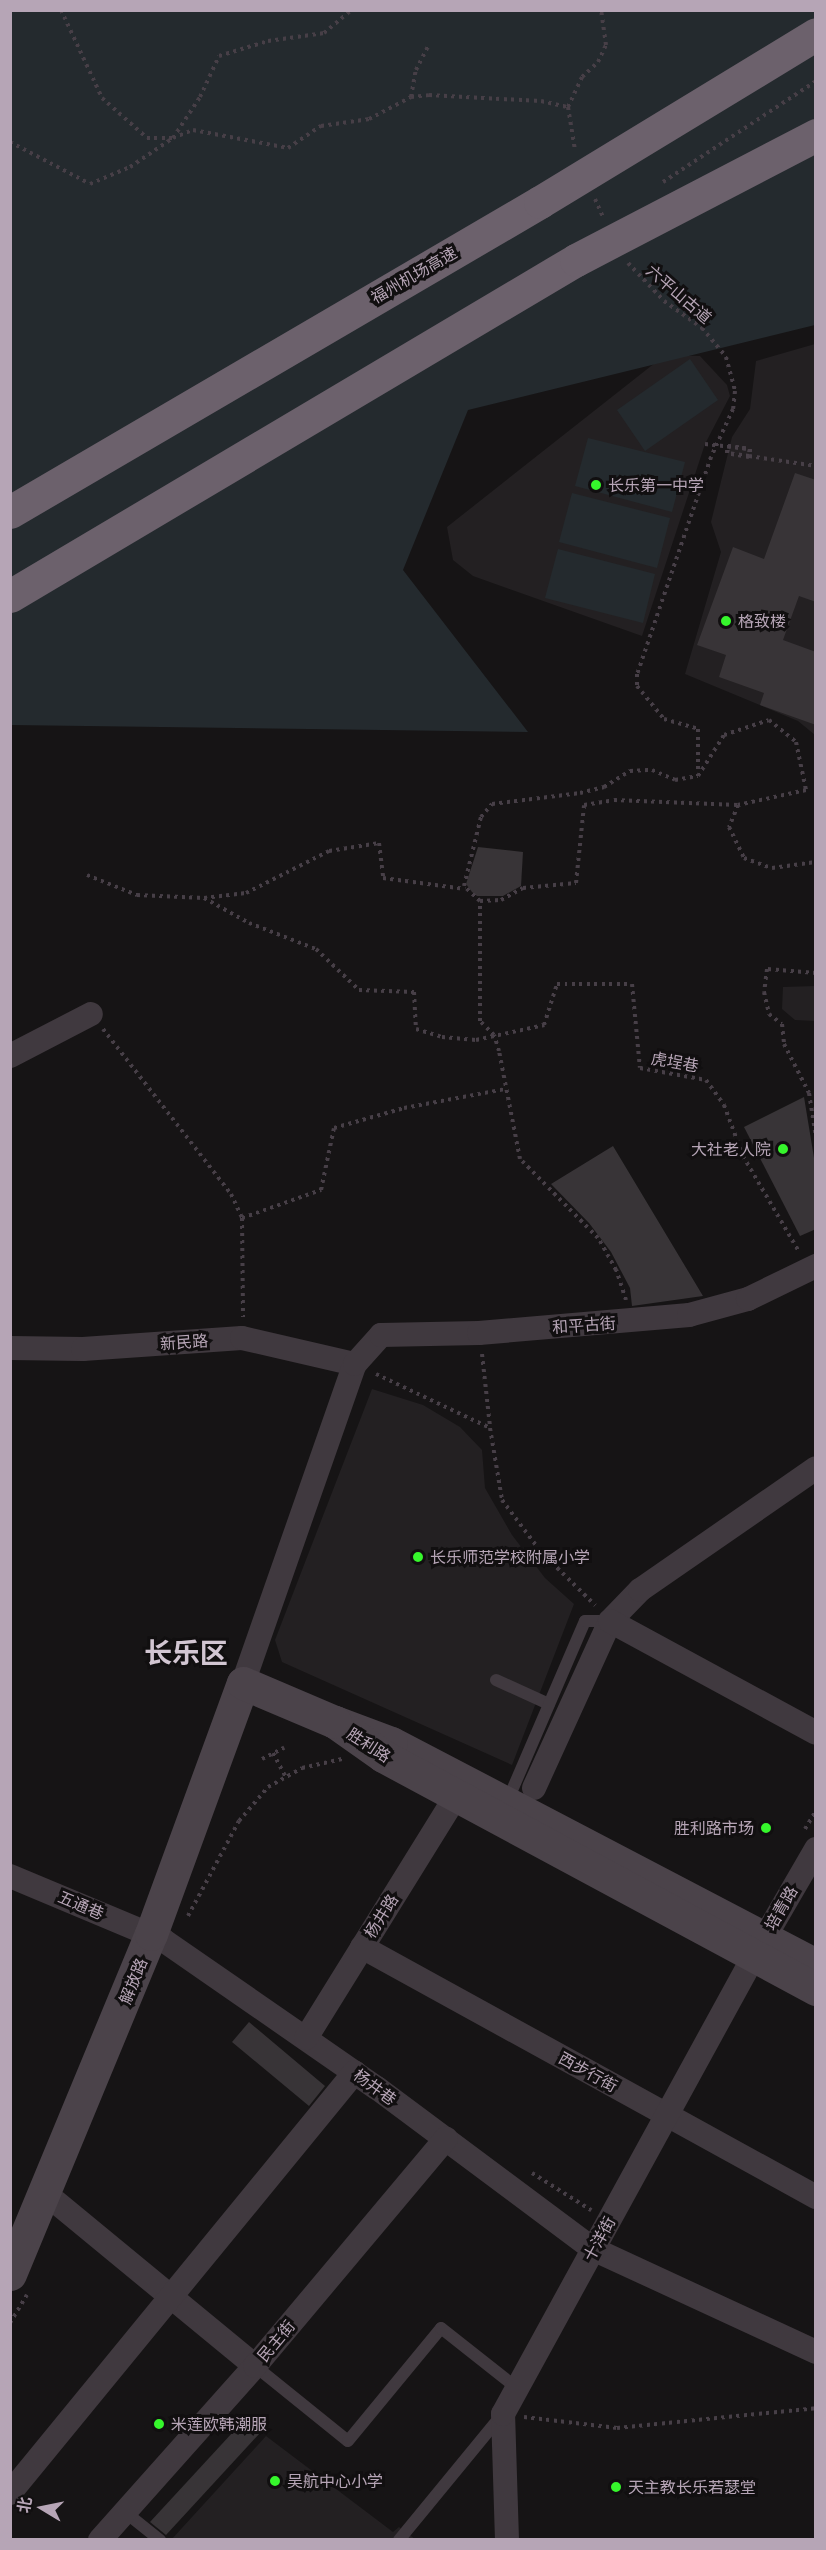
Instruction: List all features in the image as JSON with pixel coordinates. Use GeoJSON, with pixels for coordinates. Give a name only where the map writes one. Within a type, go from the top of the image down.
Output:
{"type":"FeatureCollection","features":[{"type":"Feature","properties":{"kind":"highway","name":"福州机场高速"},"geometry":{"type":"LineString","coordinates":[[10,512],[540,202],[816,34]]}},
{"type":"Feature","properties":{"kind":"highway"},"geometry":{"type":"LineString","coordinates":[[10,596],[576,260],[816,135]]}},
{"type":"Feature","properties":{"kind":"main road"},"geometry":{"type":"LineString","coordinates":[[243,1683],[335,1722]]}},
{"type":"Feature","properties":{"kind":"main road","name":"解放路"},"geometry":{"type":"LineString","coordinates":[[10,2274],[163,1941],[243,1683]]}},
{"type":"Feature","properties":{"kind":"main road","name":"胜利路"},"geometry":{"type":"LineString","coordinates":[[335,1722],[521,1795],[760,1946],[816,1989]]}},
{"type":"Feature","properties":{"kind":"main road","name":"胜利路"},"geometry":{"type":"LineString","coordinates":[[335,1722],[383,1756],[457,1794],[760,1946],[816,1965]]}},
{"type":"Feature","properties":{"kind":"street"},"geometry":{"type":"LineString","coordinates":[[10,1056],[91,1014]]}},
{"type":"Feature","properties":{"kind":"street","name":"和平古街"},"geometry":{"type":"LineString","coordinates":[[355,1364],[381,1335],[479,1333],[632,1321],[718,1309],[748,1299],[812,1267]]}},
{"type":"Feature","properties":{"kind":"street","name":"新民路"},"geometry":{"type":"LineString","coordinates":[[10,1348],[83,1349],[242,1338],[355,1364]]}},
{"type":"Feature","properties":{"kind":"street"},"geometry":{"type":"LineString","coordinates":[[243,1683],[355,1364]]}},
{"type":"Feature","properties":{"kind":"street"},"geometry":{"type":"LineString","coordinates":[[521,1795],[610,1621],[640,1590],[816,1468]]}},
{"type":"Feature","properties":{"kind":"street"},"geometry":{"type":"LineString","coordinates":[[610,1621],[816,1733]]}},
{"type":"Feature","properties":{"kind":"street","name":"杨井路"},"geometry":{"type":"LineString","coordinates":[[306,2038],[457,1794]]}},
{"type":"Feature","properties":{"kind":"street","name":"培青路"},"geometry":{"type":"LineString","coordinates":[[760,1946],[816,1849]]}},
{"type":"Feature","properties":{"kind":"street","name":"五通巷"},"geometry":{"type":"LineString","coordinates":[[10,1875],[163,1941]]}},
{"type":"Feature","properties":{"kind":"street","name":"杨井巷"},"geometry":{"type":"LineString","coordinates":[[163,1941],[355,2072],[593,2249],[816,2352]]}},
{"type":"Feature","properties":{"kind":"street","name":"十洋街"},"geometry":{"type":"LineString","coordinates":[[503,2414],[760,1946]]}},
{"type":"Feature","properties":{"kind":"street","name":"西步行街"},"geometry":{"type":"LineString","coordinates":[[362,1947],[816,2197]]}},
{"type":"Feature","properties":{"kind":"street"},"geometry":{"type":"LineString","coordinates":[[10,2493],[355,2072]]}},
{"type":"Feature","properties":{"kind":"street","name":"民主街"},"geometry":{"type":"LineString","coordinates":[[99,2540],[255,2366],[446,2138]]}},
{"type":"Feature","properties":{"kind":"street"},"geometry":{"type":"LineString","coordinates":[[56,2202],[255,2366]]}},
{"type":"Feature","properties":{"kind":"street"},"geometry":{"type":"LineString","coordinates":[[503,2414],[507,2540]]}},
{"type":"Feature","properties":{"kind":"lane"},"geometry":{"type":"LineString","coordinates":[[521,1795],[549,1704],[585,1621],[610,1621]]}},
{"type":"Feature","properties":{"kind":"lane"},"geometry":{"type":"LineString","coordinates":[[496,1680],[549,1704]]}},
{"type":"Feature","properties":{"kind":"lane"},"geometry":{"type":"LineString","coordinates":[[255,2366],[348,2441],[441,2328],[517,2388]]}},
{"type":"Feature","properties":{"kind":"lane"},"geometry":{"type":"LineString","coordinates":[[399,2540],[503,2414]]}},
{"type":"Feature","properties":{"kind":"lane"},"geometry":{"type":"LineString","coordinates":[[125,2512],[160,2540]]}},
{"type":"Feature","properties":{"kind":"path"},"geometry":{"type":"LineString","coordinates":[[61,10],[102,98],[147,138],[173,138]]}},
{"type":"Feature","properties":{"kind":"path"},"geometry":{"type":"LineString","coordinates":[[173,138],[200,98],[219,56],[268,41],[324,33],[351,10]]}},
{"type":"Feature","properties":{"kind":"path"},"geometry":{"type":"LineString","coordinates":[[576,153],[568,107],[582,77],[598,62],[606,45],[601,10]]}},
{"type":"Feature","properties":{"kind":"path"},"geometry":{"type":"LineString","coordinates":[[411,97],[416,70],[429,44]]}},
{"type":"Feature","properties":{"kind":"path"},"geometry":{"type":"LineString","coordinates":[[652,189],[816,81]]}},
{"type":"Feature","properties":{"kind":"path"},"geometry":{"type":"LineString","coordinates":[[10,142],[90,184],[130,167],[173,138],[193,130],[288,148],[321,126],[369,119],[411,97],[476,96],[568,107]]}},
{"type":"Feature","properties":{"kind":"path"},"geometry":{"type":"LineString","coordinates":[[592,192],[605,221],[614,214]]}},
{"type":"Feature","properties":{"kind":"path","name":"六平山古道"},"geometry":{"type":"LineString","coordinates":[[624,256],[644,283],[702,328],[726,357],[735,391],[733,409],[711,457],[637,674],[637,686],[652,708],[664,719],[698,729],[701,744],[698,776]]}},
{"type":"Feature","properties":{"kind":"path"},"geometry":{"type":"LineString","coordinates":[[705,444],[750,449],[749,457],[727,453]]}},
{"type":"Feature","properties":{"kind":"path"},"geometry":{"type":"LineString","coordinates":[[727,453],[728,446]]}},
{"type":"Feature","properties":{"kind":"path"},"geometry":{"type":"LineString","coordinates":[[728,446],[750,449],[749,456]]}},
{"type":"Feature","properties":{"kind":"path"},"geometry":{"type":"LineString","coordinates":[[728,446],[750,449],[749,456]]}},
{"type":"Feature","properties":{"kind":"path"},"geometry":{"type":"LineString","coordinates":[[727,453],[816,466]]}},
{"type":"Feature","properties":{"kind":"path"},"geometry":{"type":"LineString","coordinates":[[87,874],[137,895],[204,898],[246,893],[329,851],[379,843],[383,878],[465,889],[480,901],[501,900],[523,888],[576,883],[584,805],[614,800],[738,805],[806,790],[796,742],[769,720],[724,735],[698,776],[675,780],[652,770],[630,771],[604,787],[580,793],[492,804],[479,824],[465,889]]}},
{"type":"Feature","properties":{"kind":"path"},"geometry":{"type":"LineString","coordinates":[[738,805],[729,827],[744,858],[772,868],[816,862]]}},
{"type":"Feature","properties":{"kind":"path"},"geometry":{"type":"LineString","coordinates":[[204,898],[249,923],[316,949],[359,990],[414,992],[416,1029],[453,1038],[476,1040],[494,1035]]}},
{"type":"Feature","properties":{"kind":"path"},"geometry":{"type":"LineString","coordinates":[[480,901],[480,1022],[494,1035],[520,1159],[598,1238],[616,1270],[632,1321]]}},
{"type":"Feature","properties":{"kind":"path"},"geometry":{"type":"LineString","coordinates":[[816,973],[767,969],[764,992],[769,1014],[782,1024],[784,1044],[809,1093],[816,1137]]}},
{"type":"Feature","properties":{"kind":"path","name":"虎埕巷"},"geometry":{"type":"LineString","coordinates":[[494,1035],[544,1025],[557,984],[632,984],[640,1068],[706,1080],[724,1105],[743,1156],[812,1267]]}},
{"type":"Feature","properties":{"kind":"path"},"geometry":{"type":"LineString","coordinates":[[91,1014],[225,1186],[242,1218],[242,1338]]}},
{"type":"Feature","properties":{"kind":"path"},"geometry":{"type":"LineString","coordinates":[[242,1218],[321,1190],[334,1128],[404,1108],[506,1089]]}},
{"type":"Feature","properties":{"kind":"path"},"geometry":{"type":"LineString","coordinates":[[479,1333],[490,1428],[502,1500],[541,1552],[610,1621]]}},
{"type":"Feature","properties":{"kind":"path"},"geometry":{"type":"LineString","coordinates":[[355,1364],[490,1428]]}},
{"type":"Feature","properties":{"kind":"path"},"geometry":{"type":"LineString","coordinates":[[262,1759],[284,1748]]}},
{"type":"Feature","properties":{"kind":"path"},"geometry":{"type":"LineString","coordinates":[[273,1753],[286,1777]]}},
{"type":"Feature","properties":{"kind":"path"},"geometry":{"type":"LineString","coordinates":[[163,1941],[239,1821],[268,1787],[327,1760],[353,1759]]}},
{"type":"Feature","properties":{"kind":"path"},"geometry":{"type":"LineString","coordinates":[[521,2166],[599,2215]]}},
{"type":"Feature","properties":{"kind":"path"},"geometry":{"type":"LineString","coordinates":[[503,2414],[617,2428],[816,2408]]}},
{"type":"Feature","properties":{"kind":"shaded area"},"geometry":{"type":"Polygon","coordinates":[[[11,11],[815,11],[815,325],[468,410],[403,570],[528,732],[11,725],[11,11]]]}},
{"type":"Feature","properties":{"kind":"shaded area","name":"长乐第一中学"},"geometry":{"type":"Polygon","coordinates":[[[815,344],[815,735],[798,721],[685,674],[721,552],[711,522],[732,437],[750,409],[756,361],[815,344]]]}},
{"type":"Feature","properties":{"kind":"shaded area","name":"长乐第一中学"},"geometry":{"type":"Polygon","coordinates":[[[665,355],[700,356],[727,385],[730,396],[705,444],[642,636],[473,576],[453,560],[447,527],[665,355]]]}},
{"type":"Feature","properties":{"kind":"shaded area"},"geometry":{"type":"Polygon","coordinates":[[[690,359],[718,400],[645,451],[617,410],[690,359]]]}},
{"type":"Feature","properties":{"kind":"shaded area"},"geometry":{"type":"Polygon","coordinates":[[[588,438],[685,462],[672,512],[575,486],[588,438]]]}},
{"type":"Feature","properties":{"kind":"shaded area"},"geometry":{"type":"Polygon","coordinates":[[[572,493],[670,518],[657,568],[559,542],[572,493]]]}},
{"type":"Feature","properties":{"kind":"shaded area"},"geometry":{"type":"Polygon","coordinates":[[[558,549],[655,574],[643,623],[545,598],[558,549]]]}},
{"type":"Feature","properties":{"kind":"shaded area"},"geometry":{"type":"Polygon","coordinates":[[[815,986],[815,1021],[795,1020],[782,1009],[783,987],[815,986]]]}},
{"type":"Feature","properties":{"kind":"shaded area","name":"长乐师范学校附属小学"},"geometry":{"type":"Polygon","coordinates":[[[372,1389],[423,1405],[460,1427],[482,1450],[485,1488],[512,1535],[545,1578],[574,1604],[512,1765],[282,1662],[275,1640],[372,1389]]]}},
{"type":"Feature","properties":{"kind":"shaded area","name":"吴航中心小学"},"geometry":{"type":"Polygon","coordinates":[[[266,2436],[393,2532],[399,2527],[415,2539],[171,2540],[266,2436]]]}},
{"type":"Feature","properties":{"kind":"building","name":"格致楼"},"geometry":{"type":"Polygon","coordinates":[[[795,473],[816,480],[816,602],[799,596],[783,640],[816,652],[816,725],[760,705],[764,693],[719,677],[726,655],[697,645],[733,547],[764,559],[795,473]]]}},
{"type":"Feature","properties":{"kind":"building"},"geometry":{"type":"Polygon","coordinates":[[[478,847],[523,852],[521,886],[503,896],[477,896],[472,892],[466,884],[478,847]]]}},
{"type":"Feature","properties":{"kind":"building","name":"大社老人院"},"geometry":{"type":"Polygon","coordinates":[[[804,1097],[816,1170],[816,1229],[800,1236],[744,1127],[804,1097]]]}},
{"type":"Feature","properties":{"kind":"building"},"geometry":{"type":"Polygon","coordinates":[[[613,1146],[703,1296],[632,1306],[630,1288],[611,1252],[589,1223],[551,1184],[613,1146]]]}},
{"type":"Feature","properties":{"kind":"building"},"geometry":{"type":"Polygon","coordinates":[[[249,2022],[325,2086],[309,2106],[232,2042],[249,2022]]]}},
{"type":"Feature","properties":{"kind":"building"},"geometry":{"type":"Polygon","coordinates":[[[245,2419],[260,2433],[166,2535],[150,2522],[245,2419]]]}},
{"type":"Feature","properties":{"kind":"place","name":"长乐第一中学"},"geometry":{"type":"Point","coordinates":[596,485]}},
{"type":"Feature","properties":{"kind":"place","name":"格致楼"},"geometry":{"type":"Point","coordinates":[726,621]}},
{"type":"Feature","properties":{"kind":"place","name":"大社老人院"},"geometry":{"type":"Point","coordinates":[783,1149]}},
{"type":"Feature","properties":{"kind":"place","name":"长乐师范学校附属小学"},"geometry":{"type":"Point","coordinates":[418,1557]}},
{"type":"Feature","properties":{"kind":"place","name":"胜利路市场"},"geometry":{"type":"Point","coordinates":[766,1828]}},
{"type":"Feature","properties":{"kind":"place","name":"米莲欧韩潮服"},"geometry":{"type":"Point","coordinates":[159,2424]}},
{"type":"Feature","properties":{"kind":"place","name":"吴航中心小学"},"geometry":{"type":"Point","coordinates":[275,2481]}},
{"type":"Feature","properties":{"kind":"place","name":"天主教长乐若瑟堂"},"geometry":{"type":"Point","coordinates":[616,2487]}},
{"type":"Feature","properties":{"kind":"district","name":"长乐区"},"geometry":{"type":"Point","coordinates":[186,1653]}}]}
